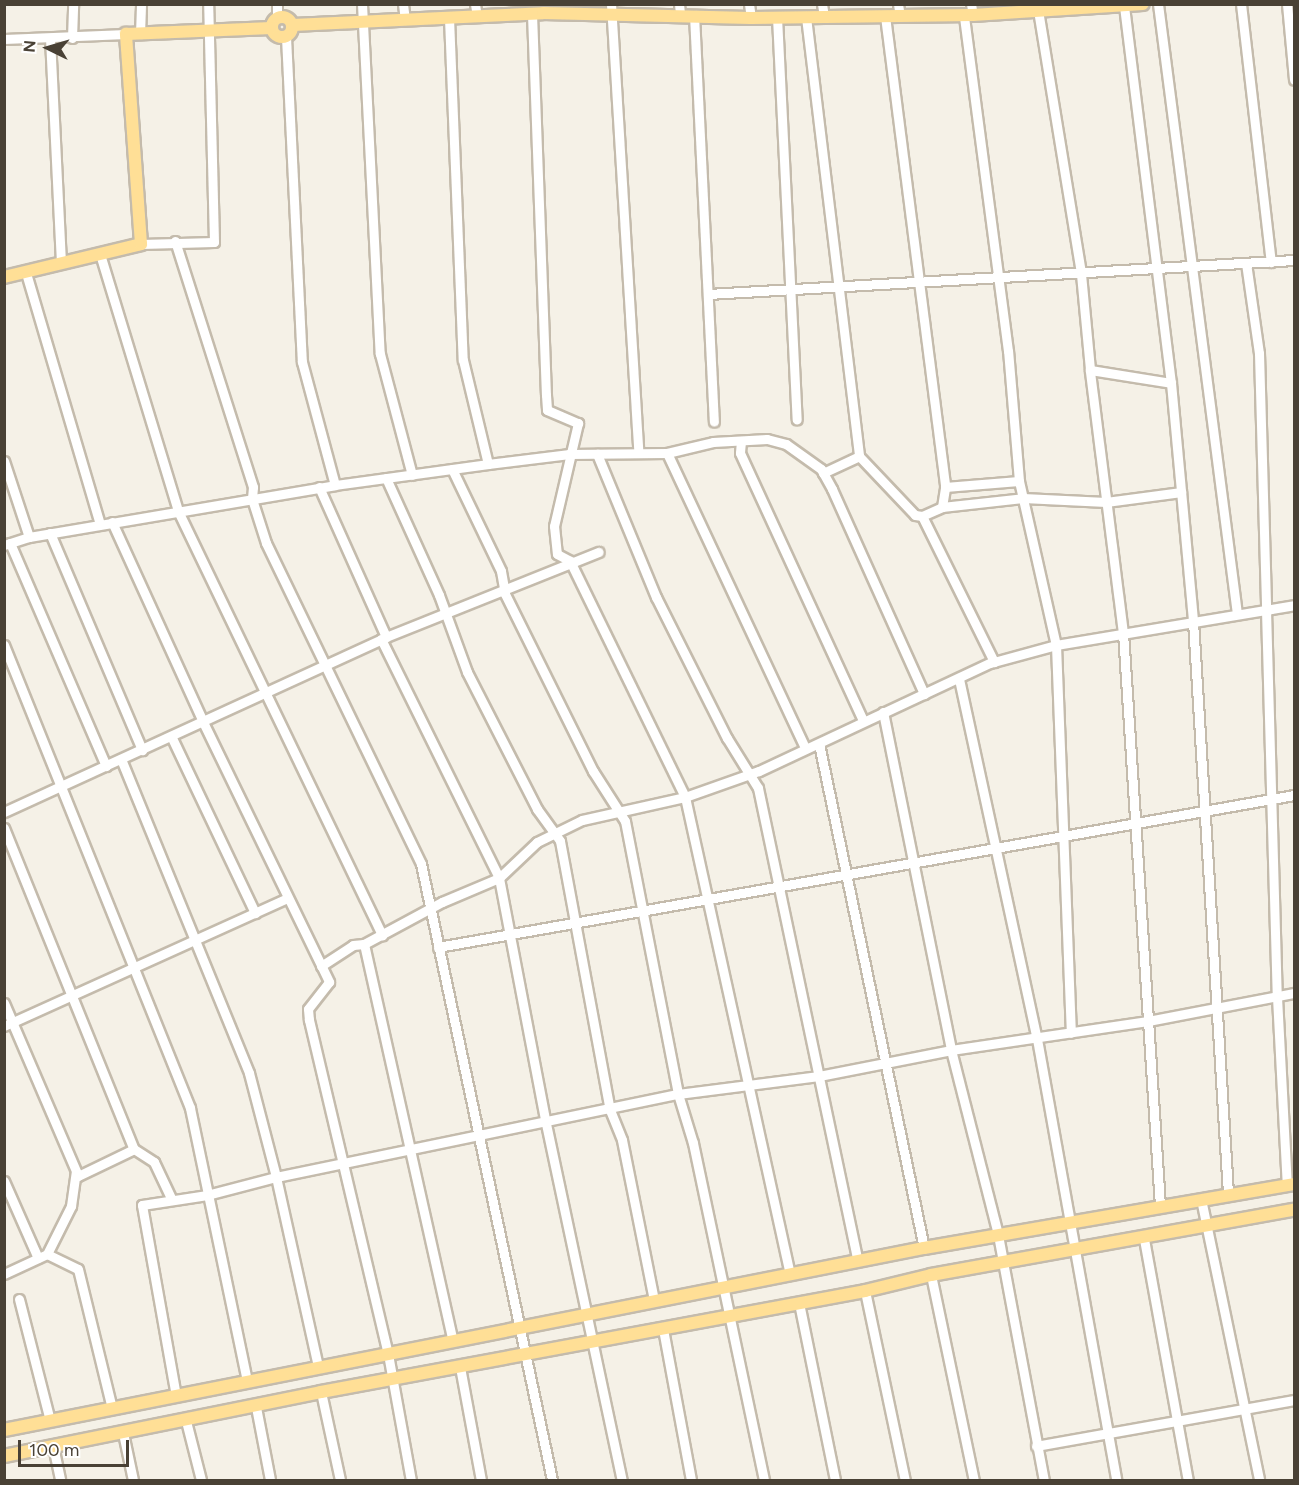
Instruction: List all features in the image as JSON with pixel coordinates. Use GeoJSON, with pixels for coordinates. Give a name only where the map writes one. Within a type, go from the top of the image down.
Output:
{"type":"FeatureCollection","features":[{"type":"Feature","properties":{"kind":"main road"},"geometry":{"type":"LineString","coordinates":[[4,276],[26,273],[61,260],[141,244],[126,34],[274,23],[285,17],[293,25],[449,18],[476,10],[680,9],[694,15],[751,18],[806,17],[823,11],[885,16],[899,10],[970,11],[1143,4]]}},
{"type":"Feature","properties":{"kind":"main road"},"geometry":{"type":"LineString","coordinates":[[274,23],[275,35],[286,37],[293,25]]}},
{"type":"Feature","properties":{"kind":"main road"},"geometry":{"type":"LineString","coordinates":[[4,1430],[924,1248],[1291,1184]]}},
{"type":"Feature","properties":{"kind":"main road"},"geometry":{"type":"LineString","coordinates":[[4,1456],[256,1407],[321,1392],[865,1291],[931,1275],[1004,1265],[1076,1248],[1144,1239],[1294,1210]]}},
{"type":"Feature","properties":{"kind":"street"},"geometry":{"type":"LineString","coordinates":[[72,38],[73,4]]}},
{"type":"Feature","properties":{"kind":"street"},"geometry":{"type":"LineString","coordinates":[[140,34],[141,4]]}},
{"type":"Feature","properties":{"kind":"street"},"geometry":{"type":"LineString","coordinates":[[141,244],[175,241],[210,244],[215,237],[208,4]]}},
{"type":"Feature","properties":{"kind":"street"},"geometry":{"type":"LineString","coordinates":[[274,23],[277,4]]}},
{"type":"Feature","properties":{"kind":"street"},"geometry":{"type":"LineString","coordinates":[[362,4],[365,21],[380,354],[412,474]]}},
{"type":"Feature","properties":{"kind":"street"},"geometry":{"type":"LineString","coordinates":[[403,4],[405,20]]}},
{"type":"Feature","properties":{"kind":"street"},"geometry":{"type":"LineString","coordinates":[[749,4],[751,18]]}},
{"type":"Feature","properties":{"kind":"street"},"geometry":{"type":"LineString","coordinates":[[1158,4],[1237,614]]}},
{"type":"Feature","properties":{"kind":"street"},"geometry":{"type":"LineString","coordinates":[[1241,4],[1270,262]]}},
{"type":"Feature","properties":{"kind":"street"},"geometry":{"type":"LineString","coordinates":[[1287,4],[1294,80]]}},
{"type":"Feature","properties":{"kind":"street"},"geometry":{"type":"LineString","coordinates":[[1124,6],[1171,383],[1193,621],[1228,1194]]}},
{"type":"Feature","properties":{"kind":"street"},"geometry":{"type":"LineString","coordinates":[[1038,8],[1081,274],[1090,370],[1123,633],[1160,1206]]}},
{"type":"Feature","properties":{"kind":"street"},"geometry":{"type":"LineString","coordinates":[[612,9],[638,451]]}},
{"type":"Feature","properties":{"kind":"street"},"geometry":{"type":"LineString","coordinates":[[539,11],[546,395],[548,410],[578,423],[569,454],[554,536],[557,554],[570,561],[684,797],[790,1274]]}},
{"type":"Feature","properties":{"kind":"street"},"geometry":{"type":"LineString","coordinates":[[970,11],[1019,481],[1056,645],[1071,1034]]}},
{"type":"Feature","properties":{"kind":"street"},"geometry":{"type":"LineString","coordinates":[[694,15],[714,422]]}},
{"type":"Feature","properties":{"kind":"street"},"geometry":{"type":"LineString","coordinates":[[885,16],[945,487],[942,507]]}},
{"type":"Feature","properties":{"kind":"street"},"geometry":{"type":"LineString","coordinates":[[777,17],[797,420]]}},
{"type":"Feature","properties":{"kind":"street"},"geometry":{"type":"LineString","coordinates":[[806,17],[859,456],[915,515],[922,516],[942,507],[1023,498],[1106,502],[1181,492]]}},
{"type":"Feature","properties":{"kind":"street"},"geometry":{"type":"LineString","coordinates":[[449,18],[464,360],[488,464]]}},
{"type":"Feature","properties":{"kind":"street"},"geometry":{"type":"LineString","coordinates":[[4,39],[126,34]]}},
{"type":"Feature","properties":{"kind":"street"},"geometry":{"type":"LineString","coordinates":[[286,37],[302,362],[335,485]]}},
{"type":"Feature","properties":{"kind":"street"},"geometry":{"type":"LineString","coordinates":[[50,38],[61,260]]}},
{"type":"Feature","properties":{"kind":"street"},"geometry":{"type":"LineString","coordinates":[[175,241],[253,487],[252,499],[266,543],[421,864],[552,1480]]}},
{"type":"Feature","properties":{"kind":"street"},"geometry":{"type":"LineString","coordinates":[[100,254],[178,511],[264,694],[382,935]]}},
{"type":"Feature","properties":{"kind":"street"},"geometry":{"type":"LineString","coordinates":[[708,294],[1294,260]]}},
{"type":"Feature","properties":{"kind":"street"},"geometry":{"type":"LineString","coordinates":[[1246,263],[1259,353],[1277,997],[1291,1184]]}},
{"type":"Feature","properties":{"kind":"street"},"geometry":{"type":"LineString","coordinates":[[26,273],[100,524]]}},
{"type":"Feature","properties":{"kind":"street"},"geometry":{"type":"LineString","coordinates":[[1090,370],[1171,383]]}},
{"type":"Feature","properties":{"kind":"street"},"geometry":{"type":"LineString","coordinates":[[106,766],[7,544],[29,537],[100,524],[335,485],[569,454],[638,451],[667,453],[713,442],[767,440],[786,444],[823,473],[924,694]]}},
{"type":"Feature","properties":{"kind":"street"},"geometry":{"type":"LineString","coordinates":[[741,441],[740,453],[863,720]]}},
{"type":"Feature","properties":{"kind":"street"},"geometry":{"type":"LineString","coordinates":[[667,453],[805,747]]}},
{"type":"Feature","properties":{"kind":"street"},"geometry":{"type":"LineString","coordinates":[[597,454],[656,597],[727,738],[750,774],[765,813],[858,1261]]}},
{"type":"Feature","properties":{"kind":"street"},"geometry":{"type":"LineString","coordinates":[[823,473],[859,456]]}},
{"type":"Feature","properties":{"kind":"street"},"geometry":{"type":"LineString","coordinates":[[4,461],[29,537]]}},
{"type":"Feature","properties":{"kind":"street"},"geometry":{"type":"LineString","coordinates":[[452,469],[501,571],[504,590],[593,771],[625,821],[678,1094],[693,1143],[721,1287],[764,1480]]}},
{"type":"Feature","properties":{"kind":"street"},"geometry":{"type":"LineString","coordinates":[[386,478],[467,672],[537,809],[560,841],[610,1110],[622,1140],[654,1300]]}},
{"type":"Feature","properties":{"kind":"street"},"geometry":{"type":"LineString","coordinates":[[945,487],[1019,481]]}},
{"type":"Feature","properties":{"kind":"street"},"geometry":{"type":"LineString","coordinates":[[319,488],[383,638],[499,878],[545,1119],[589,1313],[622,1480]]}},
{"type":"Feature","properties":{"kind":"street"},"geometry":{"type":"LineString","coordinates":[[922,516],[994,662]]}},
{"type":"Feature","properties":{"kind":"street"},"geometry":{"type":"LineString","coordinates":[[112,522],[202,722],[321,966],[328,986],[314,998],[308,1009],[309,1020],[341,1165],[388,1354],[411,1480]]}},
{"type":"Feature","properties":{"kind":"street"},"geometry":{"type":"LineString","coordinates":[[50,533],[142,750]]}},
{"type":"Feature","properties":{"kind":"street"},"geometry":{"type":"LineString","coordinates":[[4,812],[172,738],[383,638],[570,561],[599,552]]}},
{"type":"Feature","properties":{"kind":"street"},"geometry":{"type":"LineString","coordinates":[[321,966],[353,945],[364,944],[430,908],[499,878],[520,854],[582,820],[684,797],[750,774],[805,747],[819,744],[863,720],[994,662],[1056,645],[1294,605]]}},
{"type":"Feature","properties":{"kind":"street"},"geometry":{"type":"LineString","coordinates":[[4,645],[64,785],[190,1108],[247,1382]]}},
{"type":"Feature","properties":{"kind":"street"},"geometry":{"type":"LineString","coordinates":[[959,679],[1037,1039],[1116,1480]]}},
{"type":"Feature","properties":{"kind":"street"},"geometry":{"type":"LineString","coordinates":[[883,712],[951,1050],[998,1235],[1044,1480]]}},
{"type":"Feature","properties":{"kind":"street"},"geometry":{"type":"LineString","coordinates":[[172,738],[255,913]]}},
{"type":"Feature","properties":{"kind":"street"},"geometry":{"type":"LineString","coordinates":[[819,744],[924,1248]]}},
{"type":"Feature","properties":{"kind":"street"},"geometry":{"type":"LineString","coordinates":[[121,759],[249,1073],[276,1177],[318,1367]]}},
{"type":"Feature","properties":{"kind":"street"},"geometry":{"type":"LineString","coordinates":[[438,947],[1294,795]]}},
{"type":"Feature","properties":{"kind":"street"},"geometry":{"type":"LineString","coordinates":[[4,828],[134,1149],[154,1162],[172,1200]]}},
{"type":"Feature","properties":{"kind":"street"},"geometry":{"type":"LineString","coordinates":[[8,1025],[73,998],[287,898]]}},
{"type":"Feature","properties":{"kind":"street"},"geometry":{"type":"LineString","coordinates":[[364,944],[453,1341]]}},
{"type":"Feature","properties":{"kind":"street"},"geometry":{"type":"LineString","coordinates":[[176,1396],[142,1205],[207,1195],[276,1177],[411,1151],[545,1119],[610,1110],[678,1094],[819,1076],[951,1050],[1071,1034],[1217,1009],[1294,993]]}},
{"type":"Feature","properties":{"kind":"street"},"geometry":{"type":"LineString","coordinates":[[4,1003],[8,1025],[78,1176],[134,1149]]}},
{"type":"Feature","properties":{"kind":"street"},"geometry":{"type":"LineString","coordinates":[[4,1274],[43,1256],[71,1206],[76,1172]]}},
{"type":"Feature","properties":{"kind":"street"},"geometry":{"type":"LineString","coordinates":[[4,1181],[43,1256],[78,1269],[111,1409]]}},
{"type":"Feature","properties":{"kind":"street"},"geometry":{"type":"LineString","coordinates":[[1201,1199],[1259,1480]]}},
{"type":"Feature","properties":{"kind":"street"},"geometry":{"type":"LineString","coordinates":[[1144,1239],[1188,1480]]}},
{"type":"Feature","properties":{"kind":"street"},"geometry":{"type":"LineString","coordinates":[[931,1275],[974,1480]]}},
{"type":"Feature","properties":{"kind":"street"},"geometry":{"type":"LineString","coordinates":[[865,1291],[905,1480]]}},
{"type":"Feature","properties":{"kind":"street"},"geometry":{"type":"LineString","coordinates":[[19,1299],[50,1421]]}},
{"type":"Feature","properties":{"kind":"street"},"geometry":{"type":"LineString","coordinates":[[799,1303],[835,1480]]}},
{"type":"Feature","properties":{"kind":"street"},"geometry":{"type":"LineString","coordinates":[[663,1329],[691,1480]]}},
{"type":"Feature","properties":{"kind":"street"},"geometry":{"type":"LineString","coordinates":[[460,1367],[481,1480]]}},
{"type":"Feature","properties":{"kind":"street"},"geometry":{"type":"LineString","coordinates":[[321,1392],[340,1480]]}},
{"type":"Feature","properties":{"kind":"street"},"geometry":{"type":"LineString","coordinates":[[1036,1446],[1294,1400]]}},
{"type":"Feature","properties":{"kind":"street"},"geometry":{"type":"LineString","coordinates":[[256,1407],[270,1480]]}},
{"type":"Feature","properties":{"kind":"street"},"geometry":{"type":"LineString","coordinates":[[186,1420],[201,1480]]}},
{"type":"Feature","properties":{"kind":"street"},"geometry":{"type":"LineString","coordinates":[[123,1433],[133,1480]]}},
{"type":"Feature","properties":{"kind":"street"},"geometry":{"type":"LineString","coordinates":[[53,1446],[60,1480]]}}]}
